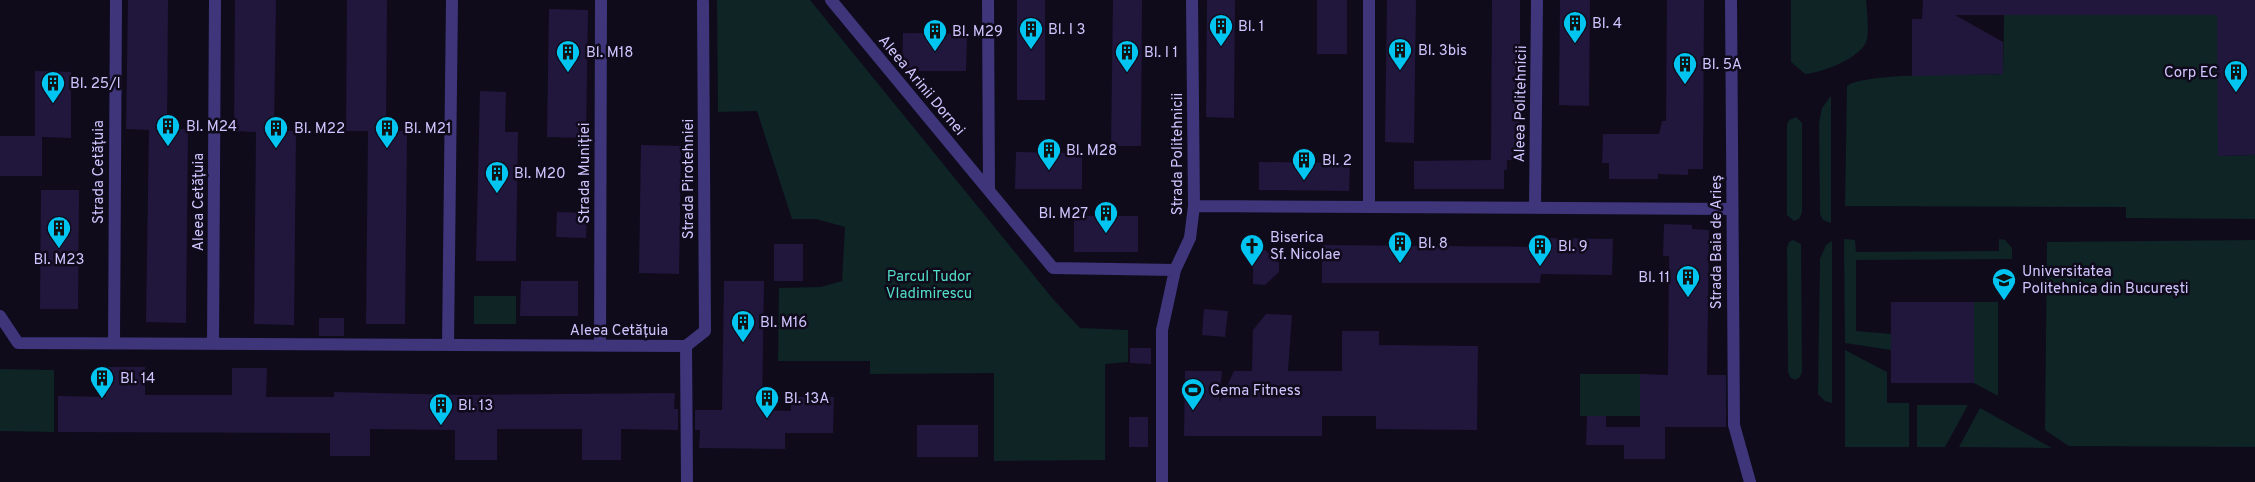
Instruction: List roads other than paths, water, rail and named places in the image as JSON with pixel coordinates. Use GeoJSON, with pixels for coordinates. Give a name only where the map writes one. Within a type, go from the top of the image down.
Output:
{"type":"FeatureCollection","features":[{"type":"Feature","properties":{"kind":"street","name":"Strada Cetățuia"},"geometry":{"type":"LineString","coordinates":[[114,343],[116,0]]}},
{"type":"Feature","properties":{"kind":"street","name":"Aleea Cetățuia"},"geometry":{"type":"LineString","coordinates":[[213,344],[215,0]]}},
{"type":"Feature","properties":{"kind":"street"},"geometry":{"type":"LineString","coordinates":[[448,345],[452,0]]}},
{"type":"Feature","properties":{"kind":"street","name":"Strada Muniției"},"geometry":{"type":"LineString","coordinates":[[600,346],[601,0]]}},
{"type":"Feature","properties":{"kind":"street","name":"Aleea Arinii Dornei"},"geometry":{"type":"LineString","coordinates":[[831,0],[1053,268],[1175,270]]}},
{"type":"Feature","properties":{"kind":"street","name":"Aleea Arinii Dornei"},"geometry":{"type":"LineString","coordinates":[[988,0],[989,190]]}},
{"type":"Feature","properties":{"kind":"street","name":"Strada Politehnicii"},"geometry":{"type":"LineString","coordinates":[[1162,482],[1162,330],[1175,270],[1190,238],[1194,206],[1192,0]]}},
{"type":"Feature","properties":{"kind":"street"},"geometry":{"type":"LineString","coordinates":[[1369,0],[1370,207]]}},
{"type":"Feature","properties":{"kind":"street","name":"Aleea Politehnicii"},"geometry":{"type":"LineString","coordinates":[[1535,208],[1537,0]]}},
{"type":"Feature","properties":{"kind":"street","name":"Strada Baia de Arieș"},"geometry":{"type":"LineString","coordinates":[[1731,0],[1734,425],[1750,482]]}},
{"type":"Feature","properties":{"kind":"street","name":"Strada Pirotehniei"},"geometry":{"type":"LineString","coordinates":[[686,346],[705,331],[703,2]]}},
{"type":"Feature","properties":{"kind":"street"},"geometry":{"type":"LineString","coordinates":[[1194,206],[1732,209]]}},
{"type":"Feature","properties":{"kind":"street","name":"Aleea Cetățuia"},"geometry":{"type":"LineString","coordinates":[[0,316],[18,343],[686,346],[687,482]]}},
{"type":"Feature","properties":{"kind":"place","name":"Bl. 4"},"geometry":{"type":"Point","coordinates":[1575,44]}},
{"type":"Feature","properties":{"kind":"place","name":"Bl. 1"},"geometry":{"type":"Point","coordinates":[1221,47]}},
{"type":"Feature","properties":{"kind":"place","name":"Bl. I 3"},"geometry":{"type":"Point","coordinates":[1031,50]}},
{"type":"Feature","properties":{"kind":"place","name":"Bl. M29"},"geometry":{"type":"Point","coordinates":[935,52]}},
{"type":"Feature","properties":{"kind":"place","name":"Bl. 3bis"},"geometry":{"type":"Point","coordinates":[1400,71]}},
{"type":"Feature","properties":{"kind":"place","name":"Bl. M18"},"geometry":{"type":"Point","coordinates":[568,73]}},
{"type":"Feature","properties":{"kind":"place","name":"Bl. I 1"},"geometry":{"type":"Point","coordinates":[1127,73]}},
{"type":"Feature","properties":{"kind":"place","name":"Bl. 5A"},"geometry":{"type":"Point","coordinates":[1685,85]}},
{"type":"Feature","properties":{"kind":"place","name":"Corp EC"},"geometry":{"type":"Point","coordinates":[2236,93]}},
{"type":"Feature","properties":{"kind":"place","name":"Bl. 25/I"},"geometry":{"type":"Point","coordinates":[53,104]}},
{"type":"Feature","properties":{"kind":"place","name":"Bl. M24"},"geometry":{"type":"Point","coordinates":[168,147]}},
{"type":"Feature","properties":{"kind":"place","name":"Bl. M22"},"geometry":{"type":"Point","coordinates":[276,149]}},
{"type":"Feature","properties":{"kind":"place","name":"Bl. M21"},"geometry":{"type":"Point","coordinates":[387,149]}},
{"type":"Feature","properties":{"kind":"place","name":"Bl. M28"},"geometry":{"type":"Point","coordinates":[1049,171]}},
{"type":"Feature","properties":{"kind":"place","name":"Bl. 2"},"geometry":{"type":"Point","coordinates":[1304,181]}},
{"type":"Feature","properties":{"kind":"place","name":"Bl. M20"},"geometry":{"type":"Point","coordinates":[497,194]}},
{"type":"Feature","properties":{"kind":"place","name":"Bl. M27"},"geometry":{"type":"Point","coordinates":[1106,234]}},
{"type":"Feature","properties":{"kind":"place","name":"Bl. M23"},"geometry":{"type":"Point","coordinates":[59,249]}},
{"type":"Feature","properties":{"kind":"place","name":"Bl. 8"},"geometry":{"type":"Point","coordinates":[1400,264]}},
{"type":"Feature","properties":{"kind":"place","name":"Biserica Sf. Nicolae"},"geometry":{"type":"Point","coordinates":[1252,267]}},
{"type":"Feature","properties":{"kind":"place","name":"Bl. 9"},"geometry":{"type":"Point","coordinates":[1540,267]}},
{"type":"Feature","properties":{"kind":"place","name":"Bl. 11"},"geometry":{"type":"Point","coordinates":[1688,298]}},
{"type":"Feature","properties":{"kind":"place","name":"Universitatea Politehnica din București"},"geometry":{"type":"Point","coordinates":[2004,301]}},
{"type":"Feature","properties":{"kind":"place","name":"Bl. M16"},"geometry":{"type":"Point","coordinates":[743,343]}},
{"type":"Feature","properties":{"kind":"place","name":"Bl. 14"},"geometry":{"type":"Point","coordinates":[102,399]}},
{"type":"Feature","properties":{"kind":"place","name":"Gema Fitness"},"geometry":{"type":"Point","coordinates":[1193,411]}},
{"type":"Feature","properties":{"kind":"place","name":"Bl. 13A"},"geometry":{"type":"Point","coordinates":[767,419]}},
{"type":"Feature","properties":{"kind":"place","name":"Bl. 13"},"geometry":{"type":"Point","coordinates":[441,426]}},
{"type":"Feature","properties":{"kind":"park label","name":"Parcul Tudor Vladimirescu"},"geometry":{"type":"Point","coordinates":[929,284]}}]}
